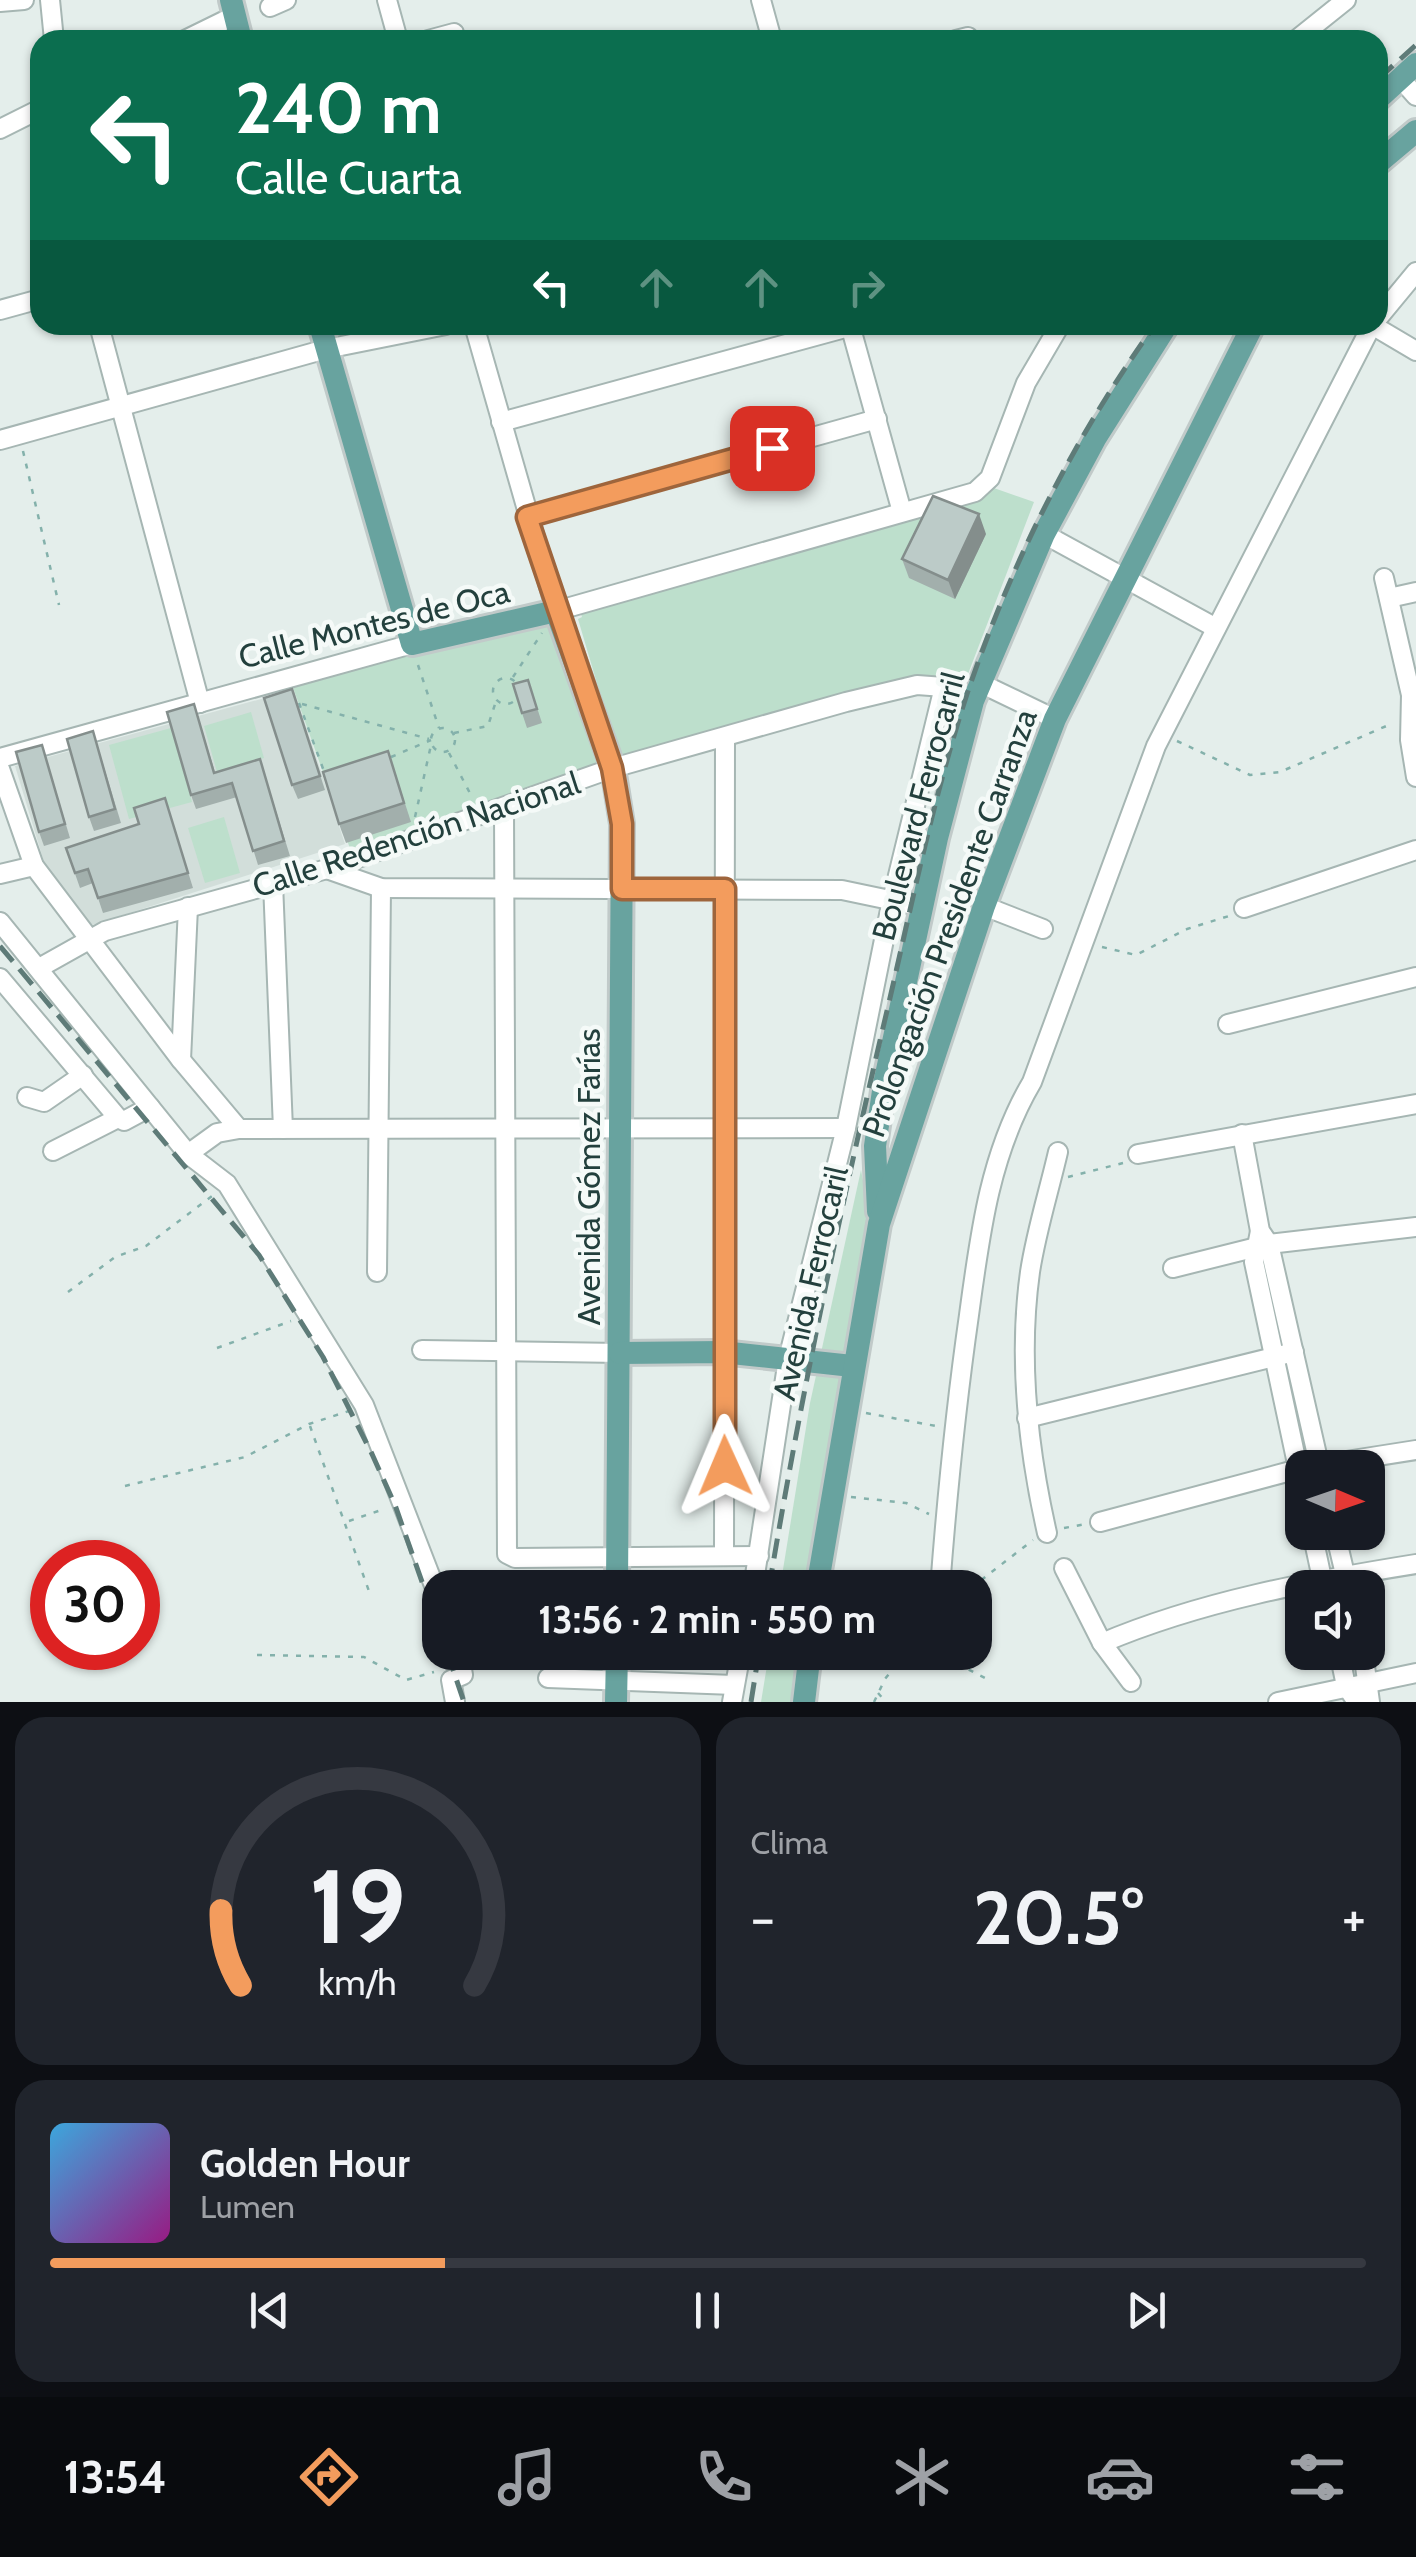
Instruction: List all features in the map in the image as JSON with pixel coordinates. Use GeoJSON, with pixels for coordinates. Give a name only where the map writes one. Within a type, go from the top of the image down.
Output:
{"type":"FeatureCollection","features":[{"type":"Feature","properties":{"kind":"main road"},"geometry":{"type":"LineString","coordinates":[[1388,89],[1408,71]]}},
{"type":"Feature","properties":{"kind":"main road"},"geometry":{"type":"LineString","coordinates":[[1388,155],[1416,131]]}},
{"type":"Feature","properties":{"kind":"main road"},"geometry":{"type":"LineString","coordinates":[[323,335],[412,644]]}},
{"type":"Feature","properties":{"kind":"main road","name":"Boulevard Ferrocarril"},"geometry":{"type":"LineString","coordinates":[[879,1224],[874,1146],[922,907],[977,692],[1044,534],[1095,439],[1161,335]]}},
{"type":"Feature","properties":{"kind":"main road","name":"Prolongación Presidente Carranza"},"geometry":{"type":"LineString","coordinates":[[879,1224],[984,906],[1055,719],[1248,335]]}},
{"type":"Feature","properties":{"kind":"main road","name":"Calle Montes de Oca"},"geometry":{"type":"LineString","coordinates":[[412,644],[556,611]]}},
{"type":"Feature","properties":{"kind":"main road","name":"Avenida Gómez Farías"},"geometry":{"type":"LineString","coordinates":[[556,611],[612,768],[622,824],[618,1570]]}},
{"type":"Feature","properties":{"kind":"main road"},"geometry":{"type":"LineString","coordinates":[[820,1570],[879,1224]]}},
{"type":"Feature","properties":{"kind":"main road"},"geometry":{"type":"LineString","coordinates":[[620,1353],[722,1352],[852,1366]]}},
{"type":"Feature","properties":{"kind":"main road"},"geometry":{"type":"LineString","coordinates":[[804,1702],[808,1670]]}},
{"type":"Feature","properties":{"kind":"street"},"geometry":{"type":"LineString","coordinates":[[0,2],[24,0]]}},
{"type":"Feature","properties":{"kind":"street"},"geometry":{"type":"LineString","coordinates":[[50,0],[53,30]]}},
{"type":"Feature","properties":{"kind":"street"},"geometry":{"type":"LineString","coordinates":[[386,0],[395,30]]}},
{"type":"Feature","properties":{"kind":"street"},"geometry":{"type":"LineString","coordinates":[[761,0],[769,30]]}},
{"type":"Feature","properties":{"kind":"street"},"geometry":{"type":"LineString","coordinates":[[1308,30],[1340,2]]}},
{"type":"Feature","properties":{"kind":"street"},"geometry":{"type":"LineString","coordinates":[[199,30],[233,8]]}},
{"type":"Feature","properties":{"kind":"street"},"geometry":{"type":"LineString","coordinates":[[1408,71],[1416,96]]}},
{"type":"Feature","properties":{"kind":"street"},"geometry":{"type":"LineString","coordinates":[[0,129],[30,115]]}},
{"type":"Feature","properties":{"kind":"street"},"geometry":{"type":"LineString","coordinates":[[1388,306],[1416,272]]}},
{"type":"Feature","properties":{"kind":"street"},"geometry":{"type":"LineString","coordinates":[[0,310],[30,302]]}},
{"type":"Feature","properties":{"kind":"street"},"geometry":{"type":"LineString","coordinates":[[102,335],[200,702]]}},
{"type":"Feature","properties":{"kind":"street"},"geometry":{"type":"LineString","coordinates":[[0,440],[326,348],[394,335]]}},
{"type":"Feature","properties":{"kind":"street"},"geometry":{"type":"LineString","coordinates":[[477,335],[556,611]]}},
{"type":"Feature","properties":{"kind":"street"},"geometry":{"type":"LineString","coordinates":[[501,422],[819,335]]}},
{"type":"Feature","properties":{"kind":"street"},"geometry":{"type":"LineString","coordinates":[[854,335],[902,512]]}},
{"type":"Feature","properties":{"kind":"street","name":"Calle Montes de Oca"},"geometry":{"type":"LineString","coordinates":[[556,611],[975,492],[990,478],[1026,383],[1054,335]]}},
{"type":"Feature","properties":{"kind":"street"},"geometry":{"type":"LineString","coordinates":[[942,1570],[953,1429],[987,1200],[1007,1124],[1032,1082],[1080,943],[1162,735],[1367,335]]}},
{"type":"Feature","properties":{"kind":"street"},"geometry":{"type":"LineString","coordinates":[[1388,335],[1416,352]]}},
{"type":"Feature","properties":{"kind":"street"},"geometry":{"type":"LineString","coordinates":[[527,517],[877,419]]}},
{"type":"Feature","properties":{"kind":"street"},"geometry":{"type":"LineString","coordinates":[[1044,534],[1216,628]]}},
{"type":"Feature","properties":{"kind":"street"},"geometry":{"type":"LineString","coordinates":[[1384,578],[1411,696],[1416,777]]}},
{"type":"Feature","properties":{"kind":"street"},"geometry":{"type":"LineString","coordinates":[[1390,598],[1416,592]]}},
{"type":"Feature","properties":{"kind":"street","name":"Calle Montes de Oca"},"geometry":{"type":"LineString","coordinates":[[0,758],[412,644]]}},
{"type":"Feature","properties":{"kind":"street","name":"Calle Redención Nacional"},"geometry":{"type":"LineString","coordinates":[[39,968],[90,939],[327,869],[504,810],[612,768],[882,693],[917,685],[944,687],[977,692],[1055,719]]}},
{"type":"Feature","properties":{"kind":"street","name":"Avenida Ferrocaril"},"geometry":{"type":"LineString","coordinates":[[756,1570],[788,1359],[846,1128],[892,900],[944,687]]}},
{"type":"Feature","properties":{"kind":"street"},"geometry":{"type":"LineString","coordinates":[[724,1556],[725,737]]}},
{"type":"Feature","properties":{"kind":"street"},"geometry":{"type":"LineString","coordinates":[[0,769],[34,866],[180,1060],[239,1129]]}},
{"type":"Feature","properties":{"kind":"street"},"geometry":{"type":"LineString","coordinates":[[504,810],[507,1554],[515,1558],[759,1556]]}},
{"type":"Feature","properties":{"kind":"street"},"geometry":{"type":"LineString","coordinates":[[1244,908],[1416,850]]}},
{"type":"Feature","properties":{"kind":"street"},"geometry":{"type":"LineString","coordinates":[[0,874],[34,866]]}},
{"type":"Feature","properties":{"kind":"street"},"geometry":{"type":"LineString","coordinates":[[327,869],[381,888],[842,890],[922,907]]}},
{"type":"Feature","properties":{"kind":"street"},"geometry":{"type":"LineString","coordinates":[[273,882],[283,1129]]}},
{"type":"Feature","properties":{"kind":"street"},"geometry":{"type":"LineString","coordinates":[[378,1272],[381,888]]}},
{"type":"Feature","properties":{"kind":"street"},"geometry":{"type":"LineString","coordinates":[[984,906],[1043,930]]}},
{"type":"Feature","properties":{"kind":"street"},"geometry":{"type":"LineString","coordinates":[[180,1060],[188,907]]}},
{"type":"Feature","properties":{"kind":"street"},"geometry":{"type":"LineString","coordinates":[[0,922],[188,1154],[227,1184],[364,1405],[429,1570]]}},
{"type":"Feature","properties":{"kind":"street"},"geometry":{"type":"LineString","coordinates":[[1228,1024],[1416,977]]}},
{"type":"Feature","properties":{"kind":"street"},"geometry":{"type":"LineString","coordinates":[[0,978],[118,1118],[124,1121],[150,1107]]}},
{"type":"Feature","properties":{"kind":"street"},"geometry":{"type":"LineString","coordinates":[[28,1097],[44,1102],[83,1076]]}},
{"type":"Feature","properties":{"kind":"street"},"geometry":{"type":"LineString","coordinates":[[1138,1154],[1416,1104]]}},
{"type":"Feature","properties":{"kind":"street"},"geometry":{"type":"LineString","coordinates":[[52,1151],[118,1118]]}},
{"type":"Feature","properties":{"kind":"street"},"geometry":{"type":"LineString","coordinates":[[188,1154],[218,1133],[239,1129],[846,1128]]}},
{"type":"Feature","properties":{"kind":"street"},"geometry":{"type":"LineString","coordinates":[[1242,1134],[1274,1356],[1302,1450]]}},
{"type":"Feature","properties":{"kind":"street"},"geometry":{"type":"LineString","coordinates":[[1047,1533],[1027,1418],[1030,1272],[1058,1152]]}},
{"type":"Feature","properties":{"kind":"street"},"geometry":{"type":"LineString","coordinates":[[1173,1268],[1260,1241],[1416,1227]]}},
{"type":"Feature","properties":{"kind":"street"},"geometry":{"type":"LineString","coordinates":[[1260,1241],[1294,1352],[1306,1450]]}},
{"type":"Feature","properties":{"kind":"street"},"geometry":{"type":"LineString","coordinates":[[422,1350],[620,1353]]}},
{"type":"Feature","properties":{"kind":"street"},"geometry":{"type":"LineString","coordinates":[[1027,1418],[1294,1352]]}},
{"type":"Feature","properties":{"kind":"street"},"geometry":{"type":"LineString","coordinates":[[1385,1456],[1416,1450]]}},
{"type":"Feature","properties":{"kind":"street"},"geometry":{"type":"LineString","coordinates":[[1100,1522],[1285,1476]]}},
{"type":"Feature","properties":{"kind":"street"},"geometry":{"type":"LineString","coordinates":[[1385,1572],[1416,1564]]}},
{"type":"Feature","properties":{"kind":"street"},"geometry":{"type":"LineString","coordinates":[[1064,1568],[1102,1643],[1131,1682]]}},
{"type":"Feature","properties":{"kind":"street"},"geometry":{"type":"LineString","coordinates":[[1102,1643],[1145,1625],[1285,1593]]}},
{"type":"Feature","properties":{"kind":"street"},"geometry":{"type":"LineString","coordinates":[[455,1702],[451,1680],[463,1675],[462,1670]]}},
{"type":"Feature","properties":{"kind":"street"},"geometry":{"type":"LineString","coordinates":[[1344,1670],[1351,1694]]}},
{"type":"Feature","properties":{"kind":"street"},"geometry":{"type":"LineString","coordinates":[[1367,1670],[1370,1702]]}},
{"type":"Feature","properties":{"kind":"street"},"geometry":{"type":"LineString","coordinates":[[1278,1702],[1351,1694],[1370,1682],[1416,1672]]}},
{"type":"Feature","properties":{"kind":"street"},"geometry":{"type":"LineString","coordinates":[[548,1678],[616,1691],[733,1694]]}},
{"type":"Feature","properties":{"kind":"path"},"geometry":{"type":"LineString","coordinates":[[19,435],[58,605]]}},
{"type":"Feature","properties":{"kind":"path"},"geometry":{"type":"LineString","coordinates":[[440,728],[453,733],[488,726],[496,699],[496,682],[512,679],[556,611]]}},
{"type":"Feature","properties":{"kind":"path"},"geometry":{"type":"LineString","coordinates":[[412,644],[440,728]]}},
{"type":"Feature","properties":{"kind":"path"},"geometry":{"type":"LineString","coordinates":[[496,699],[508,704],[517,696],[519,688],[512,679]]}},
{"type":"Feature","properties":{"kind":"path"},"geometry":{"type":"LineString","coordinates":[[344,778],[327,786],[299,703],[431,742],[436,750],[448,751],[454,745],[453,733]]}},
{"type":"Feature","properties":{"kind":"path"},"geometry":{"type":"LineString","coordinates":[[1162,735],[1250,774],[1280,772],[1413,716]]}},
{"type":"Feature","properties":{"kind":"path"},"geometry":{"type":"LineString","coordinates":[[415,818],[431,742],[440,728]]}},
{"type":"Feature","properties":{"kind":"path"},"geometry":{"type":"LineString","coordinates":[[379,763],[431,742]]}},
{"type":"Feature","properties":{"kind":"path"},"geometry":{"type":"LineString","coordinates":[[448,751],[474,800]]}},
{"type":"Feature","properties":{"kind":"path"},"geometry":{"type":"LineString","coordinates":[[1080,943],[1136,955],[1187,929],[1244,908]]}},
{"type":"Feature","properties":{"kind":"path"},"geometry":{"type":"LineString","coordinates":[[1052,1180],[1093,1173],[1138,1154]]}},
{"type":"Feature","properties":{"kind":"path"},"geometry":{"type":"LineString","coordinates":[[68,1292],[114,1257],[146,1246],[227,1184]]}},
{"type":"Feature","properties":{"kind":"path"},"geometry":{"type":"LineString","coordinates":[[217,1348],[308,1312]]}},
{"type":"Feature","properties":{"kind":"path"},"geometry":{"type":"LineString","coordinates":[[126,1486],[245,1457],[309,1424],[364,1405]]}},
{"type":"Feature","properties":{"kind":"path"},"geometry":{"type":"LineString","coordinates":[[846,1410],[953,1429]]}},
{"type":"Feature","properties":{"kind":"path"},"geometry":{"type":"LineString","coordinates":[[309,1424],[347,1521],[370,1594]]}},
{"type":"Feature","properties":{"kind":"path"},"geometry":{"type":"LineString","coordinates":[[832,1495],[906,1503],[918,1512],[946,1518]]}},
{"type":"Feature","properties":{"kind":"path"},"geometry":{"type":"LineString","coordinates":[[347,1521],[404,1502]]}},
{"type":"Feature","properties":{"kind":"path"},"geometry":{"type":"LineString","coordinates":[[992,1570],[1047,1533],[1100,1522]]}},
{"type":"Feature","properties":{"kind":"path"},"geometry":{"type":"LineString","coordinates":[[257,1654],[364,1656],[406,1680],[432,1670]]}},
{"type":"Feature","properties":{"kind":"path"},"geometry":{"type":"LineString","coordinates":[[874,1702],[894,1670]]}},
{"type":"Feature","properties":{"kind":"path"},"geometry":{"type":"LineString","coordinates":[[969,1670],[985,1678]]}},
{"type":"Feature","properties":{"kind":"path"},"geometry":{"type":"LineString","coordinates":[[878,1694],[886,1702]]}},
{"type":"Feature","properties":{"kind":"shaded area"},"geometry":{"type":"Polygon","coordinates":[[[294,690],[345,844],[89,926],[44,862],[15,766],[294,690]]]}},
{"type":"Feature","properties":{"kind":"green space"},"geometry":{"type":"Polygon","coordinates":[[[991,487],[1034,502],[963,687],[927,679],[622,768],[578,619],[582,617],[579,609],[991,487]]]}},
{"type":"Feature","properties":{"kind":"green space"},"geometry":{"type":"Polygon","coordinates":[[[554,615],[609,767],[353,857],[291,682],[554,615]]]}},
{"type":"Feature","properties":{"kind":"green space"},"geometry":{"type":"Polygon","coordinates":[[[251,712],[264,758],[217,772],[204,726],[251,712]]]}},
{"type":"Feature","properties":{"kind":"green space"},"geometry":{"type":"Polygon","coordinates":[[[171,728],[192,802],[129,819],[109,745],[171,728]]]}},
{"type":"Feature","properties":{"kind":"green space"},"geometry":{"type":"Polygon","coordinates":[[[224,817],[240,873],[205,883],[188,828],[224,817]]]}},
{"type":"Feature","properties":{"kind":"green space"},"geometry":{"type":"Polygon","coordinates":[[[861,1170],[871,1222],[813,1570],[783,1570],[810,1403],[861,1170]]]}},
{"type":"Feature","properties":{"kind":"green space"},"geometry":{"type":"Polygon","coordinates":[[[766,1670],[799,1670],[794,1702],[761,1702],[766,1670]]]}},
{"type":"Feature","properties":{"kind":"building"},"geometry":{"type":"Polygon","coordinates":[[[933,496],[979,514],[948,580],[902,559],[933,496]]]}},
{"type":"Feature","properties":{"kind":"building"},"geometry":{"type":"Polygon","coordinates":[[[528,680],[537,709],[522,713],[513,684],[528,680]]]}},
{"type":"Feature","properties":{"kind":"building"},"geometry":{"type":"Polygon","coordinates":[[[292,689],[320,776],[292,785],[264,698],[292,689]]]}},
{"type":"Feature","properties":{"kind":"building"},"geometry":{"type":"Polygon","coordinates":[[[194,704],[214,773],[260,759],[284,841],[253,851],[232,783],[191,795],[167,712],[194,704]]]}},
{"type":"Feature","properties":{"kind":"building"},"geometry":{"type":"Polygon","coordinates":[[[93,731],[115,809],[89,817],[67,739],[93,731]]]}},
{"type":"Feature","properties":{"kind":"building"},"geometry":{"type":"Polygon","coordinates":[[[42,745],[65,824],[39,832],[16,752],[42,745]]]}},
{"type":"Feature","properties":{"kind":"building"},"geometry":{"type":"Polygon","coordinates":[[[388,751],[404,803],[339,824],[323,772],[388,751]]]}},
{"type":"Feature","properties":{"kind":"building"},"geometry":{"type":"Polygon","coordinates":[[[165,798],[188,873],[98,898],[88,869],[75,873],[66,848],[139,824],[134,808],[165,798]]]}},
{"type":"Feature","properties":{"kind":"railway"},"geometry":{"type":"LineString","coordinates":[[1388,70],[1416,45]]}},
{"type":"Feature","properties":{"kind":"railway"},"geometry":{"type":"LineString","coordinates":[[772,1570],[851,1170],[954,735],[984,645],[1024,549],[1098,411],[1148,335]]}},
{"type":"Feature","properties":{"kind":"railway"},"geometry":{"type":"LineString","coordinates":[[0,946],[259,1255],[323,1357],[372,1454],[422,1582]]}},
{"type":"Feature","properties":{"kind":"railway"},"geometry":{"type":"LineString","coordinates":[[453,1670],[464,1702]]}},
{"type":"Feature","properties":{"kind":"railway"},"geometry":{"type":"LineString","coordinates":[[751,1702],[756,1670]]}},
{"type":"Feature","properties":{"kind":"route"},"geometry":{"type":"LineString","coordinates":[[725,1466],[725,889],[622,889],[622,824],[612,768],[527,517],[772,448]]}}]}
